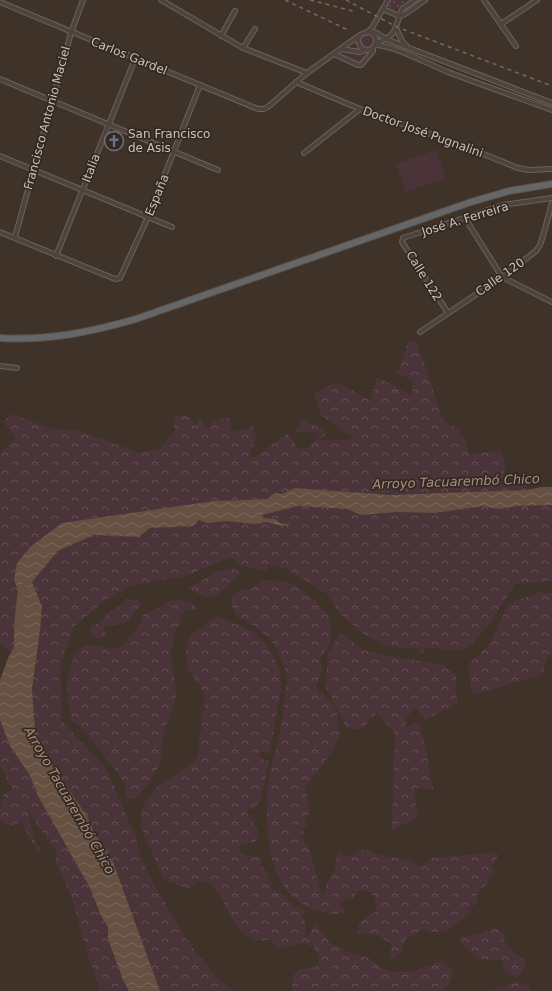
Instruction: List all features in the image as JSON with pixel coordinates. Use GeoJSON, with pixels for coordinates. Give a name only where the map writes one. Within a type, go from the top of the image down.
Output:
{"type":"FeatureCollection","features":[{"type":"Feature","properties":{"kind":"highway"},"geometry":{"type":"LineString","coordinates":[[0,338],[52,337],[77,334],[105,328],[136,319],[486,198],[509,191],[552,184]]}},
{"type":"Feature","properties":{"kind":"street","name":"Francisco Antonio Maciel"},"geometry":{"type":"LineString","coordinates":[[15,237],[71,33],[83,0]]}},
{"type":"Feature","properties":{"kind":"street"},"geometry":{"type":"LineString","coordinates":[[161,0],[243,48],[307,73]]}},
{"type":"Feature","properties":{"kind":"street"},"geometry":{"type":"LineString","coordinates":[[296,82],[360,35],[368,32],[372,28],[388,0]]}},
{"type":"Feature","properties":{"kind":"street"},"geometry":{"type":"LineString","coordinates":[[341,49],[360,52],[386,39],[396,28],[402,9],[414,0]]}},
{"type":"Feature","properties":{"kind":"street"},"geometry":{"type":"LineString","coordinates":[[383,9],[399,16],[405,14],[425,0]]}},
{"type":"Feature","properties":{"kind":"street"},"geometry":{"type":"LineString","coordinates":[[484,0],[516,46]]}},
{"type":"Feature","properties":{"kind":"street"},"geometry":{"type":"LineString","coordinates":[[501,24],[537,0]]}},
{"type":"Feature","properties":{"kind":"street","name":"Carlos Gardel"},"geometry":{"type":"LineString","coordinates":[[0,2],[71,33],[258,109],[264,109],[296,82]]}},
{"type":"Feature","properties":{"kind":"street"},"geometry":{"type":"LineString","coordinates":[[221,36],[235,11]]}},
{"type":"Feature","properties":{"kind":"street"},"geometry":{"type":"LineString","coordinates":[[396,28],[402,41],[408,47]]}},
{"type":"Feature","properties":{"kind":"street"},"geometry":{"type":"LineString","coordinates":[[243,48],[255,29]]}},
{"type":"Feature","properties":{"kind":"street"},"geometry":{"type":"LineString","coordinates":[[368,32],[377,33],[386,39],[552,103]]}},
{"type":"Feature","properties":{"kind":"street"},"geometry":{"type":"LineString","coordinates":[[334,54],[361,65],[373,51],[375,45],[376,38],[368,32]]}},
{"type":"Feature","properties":{"kind":"street"},"geometry":{"type":"LineString","coordinates":[[360,35],[358,40],[359,44],[361,48],[365,50]]}},
{"type":"Feature","properties":{"kind":"street"},"geometry":{"type":"LineString","coordinates":[[375,45],[382,45],[448,72],[552,110]]}},
{"type":"Feature","properties":{"kind":"street","name":"Italia"},"geometry":{"type":"LineString","coordinates":[[56,256],[136,59]]}},
{"type":"Feature","properties":{"kind":"street"},"geometry":{"type":"LineString","coordinates":[[448,72],[451,65]]}},
{"type":"Feature","properties":{"kind":"street"},"geometry":{"type":"LineString","coordinates":[[0,79],[218,170]]}},
{"type":"Feature","properties":{"kind":"street","name":"Doctor José Pugnalini"},"geometry":{"type":"LineString","coordinates":[[296,82],[360,109],[523,170],[552,169]]}},
{"type":"Feature","properties":{"kind":"street","name":"España"},"geometry":{"type":"LineString","coordinates":[[56,256],[118,280],[122,276],[148,217],[200,85]]}},
{"type":"Feature","properties":{"kind":"street"},"geometry":{"type":"LineString","coordinates":[[517,98],[520,91]]}},
{"type":"Feature","properties":{"kind":"street"},"geometry":{"type":"LineString","coordinates":[[304,153],[360,109]]}},
{"type":"Feature","properties":{"kind":"street"},"geometry":{"type":"LineString","coordinates":[[0,156],[172,227]]}},
{"type":"Feature","properties":{"kind":"street","name":"José A. Ferreira"},"geometry":{"type":"LineString","coordinates":[[403,238],[503,205],[552,198]]}},
{"type":"Feature","properties":{"kind":"street","name":"Calle 120"},"geometry":{"type":"LineString","coordinates":[[420,332],[502,277],[536,251],[540,245],[552,203]]}},
{"type":"Feature","properties":{"kind":"street"},"geometry":{"type":"LineString","coordinates":[[465,218],[502,277],[552,302]]}},
{"type":"Feature","properties":{"kind":"street"},"geometry":{"type":"LineString","coordinates":[[0,232],[15,237],[56,256]]}},
{"type":"Feature","properties":{"kind":"street","name":"Calle 122"},"geometry":{"type":"LineString","coordinates":[[403,238],[402,242],[448,313]]}},
{"type":"Feature","properties":{"kind":"street"},"geometry":{"type":"LineString","coordinates":[[0,366],[17,368]]}},
{"type":"Feature","properties":{"kind":"green space"},"geometry":{"type":"Polygon","coordinates":[[[391,0],[409,0],[394,10],[389,7],[391,0]]]}},
{"type":"Feature","properties":{"kind":"green space"},"geometry":{"type":"Polygon","coordinates":[[[369,35],[372,36],[372,46],[365,47],[362,46],[361,39],[362,36],[369,35]]]}},
{"type":"Feature","properties":{"kind":"green space"},"geometry":{"type":"Polygon","coordinates":[[[371,50],[358,64],[340,54],[341,52],[358,55],[371,50]]]}},
{"type":"Feature","properties":{"kind":"green space"},"geometry":{"type":"Polygon","coordinates":[[[436,150],[446,178],[406,192],[396,164],[436,150]]]}},
{"type":"Feature","properties":{"kind":"green space"},"geometry":{"type":"Polygon","coordinates":[[[409,341],[416,341],[443,421],[461,430],[458,433],[465,440],[470,454],[500,451],[506,464],[501,484],[528,481],[526,490],[391,495],[295,488],[282,494],[275,493],[267,499],[214,501],[62,523],[14,580],[24,605],[14,626],[14,647],[11,653],[0,644],[0,453],[16,438],[3,422],[12,414],[51,429],[77,430],[140,453],[159,449],[174,432],[174,415],[190,417],[195,426],[201,417],[206,429],[216,419],[230,418],[231,432],[253,427],[256,437],[249,457],[256,457],[288,433],[298,449],[309,448],[319,433],[295,432],[303,419],[328,433],[318,440],[354,439],[320,414],[314,394],[335,382],[371,400],[377,377],[413,396],[411,380],[396,372],[400,366],[409,341]]]}},
{"type":"Feature","properties":{"kind":"green space"},"geometry":{"type":"Polygon","coordinates":[[[552,505],[552,581],[516,583],[483,632],[468,647],[461,650],[424,647],[424,652],[419,653],[418,648],[404,648],[384,645],[362,633],[341,615],[327,594],[286,569],[268,564],[267,571],[242,566],[231,557],[184,577],[158,580],[131,586],[106,600],[72,628],[69,644],[65,650],[60,669],[62,721],[107,770],[129,822],[135,831],[138,849],[148,873],[186,939],[219,980],[234,991],[160,991],[113,862],[94,832],[87,816],[55,770],[35,730],[32,689],[42,606],[32,582],[59,550],[94,535],[139,537],[150,528],[193,526],[199,520],[207,523],[226,521],[254,524],[267,522],[282,526],[289,525],[275,519],[264,518],[262,515],[298,506],[347,509],[361,515],[397,512],[435,513],[483,506],[498,509],[517,506],[552,505]]]}},
{"type":"Feature","properties":{"kind":"green space"},"geometry":{"type":"Polygon","coordinates":[[[233,568],[240,573],[217,595],[206,597],[188,588],[217,572],[233,568]]]}},
{"type":"Feature","properties":{"kind":"green space"},"geometry":{"type":"Polygon","coordinates":[[[274,580],[293,584],[311,596],[326,612],[330,622],[332,637],[328,647],[320,659],[322,666],[316,685],[334,706],[337,713],[340,731],[339,738],[331,753],[305,788],[310,814],[305,817],[307,825],[303,829],[304,842],[309,848],[321,892],[326,892],[326,884],[335,871],[337,854],[341,852],[349,857],[365,850],[384,856],[413,861],[419,867],[433,858],[491,852],[499,854],[494,864],[491,865],[491,868],[495,871],[489,877],[489,882],[477,893],[478,902],[471,908],[471,913],[444,932],[427,932],[424,928],[405,940],[402,952],[393,959],[389,957],[392,944],[375,934],[358,934],[358,926],[360,923],[375,912],[375,900],[371,893],[368,891],[357,891],[354,898],[341,901],[340,905],[346,911],[345,914],[320,912],[297,900],[285,888],[277,874],[268,840],[267,805],[271,771],[281,725],[287,677],[271,640],[254,626],[236,615],[231,604],[232,597],[237,591],[250,589],[261,582],[274,580]]]}},
{"type":"Feature","properties":{"kind":"green space"},"geometry":{"type":"Polygon","coordinates":[[[540,592],[552,594],[552,658],[549,655],[542,675],[472,695],[468,665],[490,643],[508,604],[540,592]]]}},
{"type":"Feature","properties":{"kind":"green space"},"geometry":{"type":"Polygon","coordinates":[[[126,599],[137,600],[140,603],[140,607],[126,622],[106,625],[103,629],[106,635],[103,638],[93,637],[90,632],[91,627],[99,623],[110,611],[122,604],[126,599]]]}},
{"type":"Feature","properties":{"kind":"green space"},"geometry":{"type":"Polygon","coordinates":[[[170,600],[182,600],[189,602],[198,609],[187,610],[181,616],[180,623],[174,635],[171,656],[176,695],[162,739],[161,763],[149,783],[136,798],[129,799],[125,792],[125,783],[80,726],[72,721],[69,711],[67,681],[75,653],[85,645],[95,645],[115,649],[123,646],[139,625],[144,614],[161,607],[170,600]]]}},
{"type":"Feature","properties":{"kind":"green space"},"geometry":{"type":"Polygon","coordinates":[[[217,616],[252,631],[264,642],[276,661],[280,671],[281,689],[271,747],[269,754],[259,752],[262,759],[269,761],[261,800],[255,808],[245,811],[259,832],[256,841],[242,845],[238,850],[247,856],[259,857],[262,861],[261,865],[268,873],[268,879],[272,883],[271,888],[283,894],[295,907],[305,910],[303,915],[306,927],[305,935],[309,935],[314,924],[321,929],[327,940],[332,944],[344,948],[345,951],[368,958],[382,968],[392,972],[410,972],[441,961],[446,962],[448,968],[453,971],[451,981],[444,991],[293,991],[292,980],[295,973],[315,967],[318,964],[319,956],[314,948],[303,943],[281,948],[274,944],[272,939],[258,941],[247,936],[238,927],[218,892],[210,884],[199,881],[189,889],[164,880],[141,828],[141,810],[145,802],[156,788],[194,762],[199,752],[199,735],[202,729],[201,717],[204,710],[205,701],[201,686],[190,673],[186,662],[186,652],[190,636],[217,616]]]}},
{"type":"Feature","properties":{"kind":"green space"},"geometry":{"type":"Polygon","coordinates":[[[340,633],[364,650],[394,657],[444,665],[456,676],[457,703],[425,720],[415,707],[405,720],[407,727],[419,721],[427,753],[433,789],[414,788],[418,817],[392,830],[395,734],[377,712],[363,729],[347,729],[326,687],[328,654],[340,633]]]}},
{"type":"Feature","properties":{"kind":"green space"},"geometry":{"type":"Polygon","coordinates":[[[0,720],[10,746],[29,774],[38,796],[90,888],[101,916],[108,927],[108,939],[123,980],[129,991],[100,991],[72,898],[55,861],[57,853],[28,811],[35,842],[41,848],[39,855],[21,822],[8,827],[0,820],[0,811],[4,793],[13,790],[0,766],[0,720]]]}},
{"type":"Feature","properties":{"kind":"green space"},"geometry":{"type":"Polygon","coordinates":[[[496,928],[505,936],[503,939],[514,953],[519,955],[527,963],[521,974],[515,978],[502,967],[504,964],[502,960],[476,959],[460,942],[459,937],[479,934],[496,928]]]}},
{"type":"Feature","properties":{"kind":"green space"},"geometry":{"type":"Polygon","coordinates":[[[517,982],[523,983],[529,987],[530,991],[494,991],[495,989],[517,982]]]}},
{"type":"Feature","properties":{"kind":"water"},"geometry":{"type":"Polygon","coordinates":[[[552,487],[552,505],[517,506],[498,509],[483,506],[435,513],[397,512],[361,515],[347,509],[298,506],[262,515],[264,518],[275,519],[281,523],[291,525],[282,526],[267,522],[254,524],[226,521],[207,523],[199,520],[193,526],[150,528],[139,537],[94,535],[58,551],[32,582],[42,606],[32,689],[35,730],[55,770],[87,816],[94,832],[113,862],[160,991],[129,991],[123,980],[108,939],[108,927],[101,916],[90,888],[38,796],[29,774],[10,746],[0,720],[0,680],[8,658],[14,647],[14,626],[24,605],[14,580],[17,563],[30,547],[62,523],[214,501],[267,499],[275,493],[282,494],[295,488],[391,495],[526,490],[552,487]]]}},
{"type":"Feature","properties":{"kind":"waterway","name":"Arroyo Tacuarembó Chico"},"geometry":{"type":"LineString","coordinates":[[18,625],[22,588]]}},
{"type":"Feature","properties":{"kind":"railway"},"geometry":{"type":"LineString","coordinates":[[285,0],[348,30]]}},
{"type":"Feature","properties":{"kind":"railway"},"geometry":{"type":"LineString","coordinates":[[310,0],[353,11]]}},
{"type":"Feature","properties":{"kind":"railway"},"geometry":{"type":"LineString","coordinates":[[346,0],[397,27],[552,86]]}},
{"type":"Feature","properties":{"kind":"place","name":"San Francisco de Asis"},"geometry":{"type":"Point","coordinates":[114,141]}}]}
